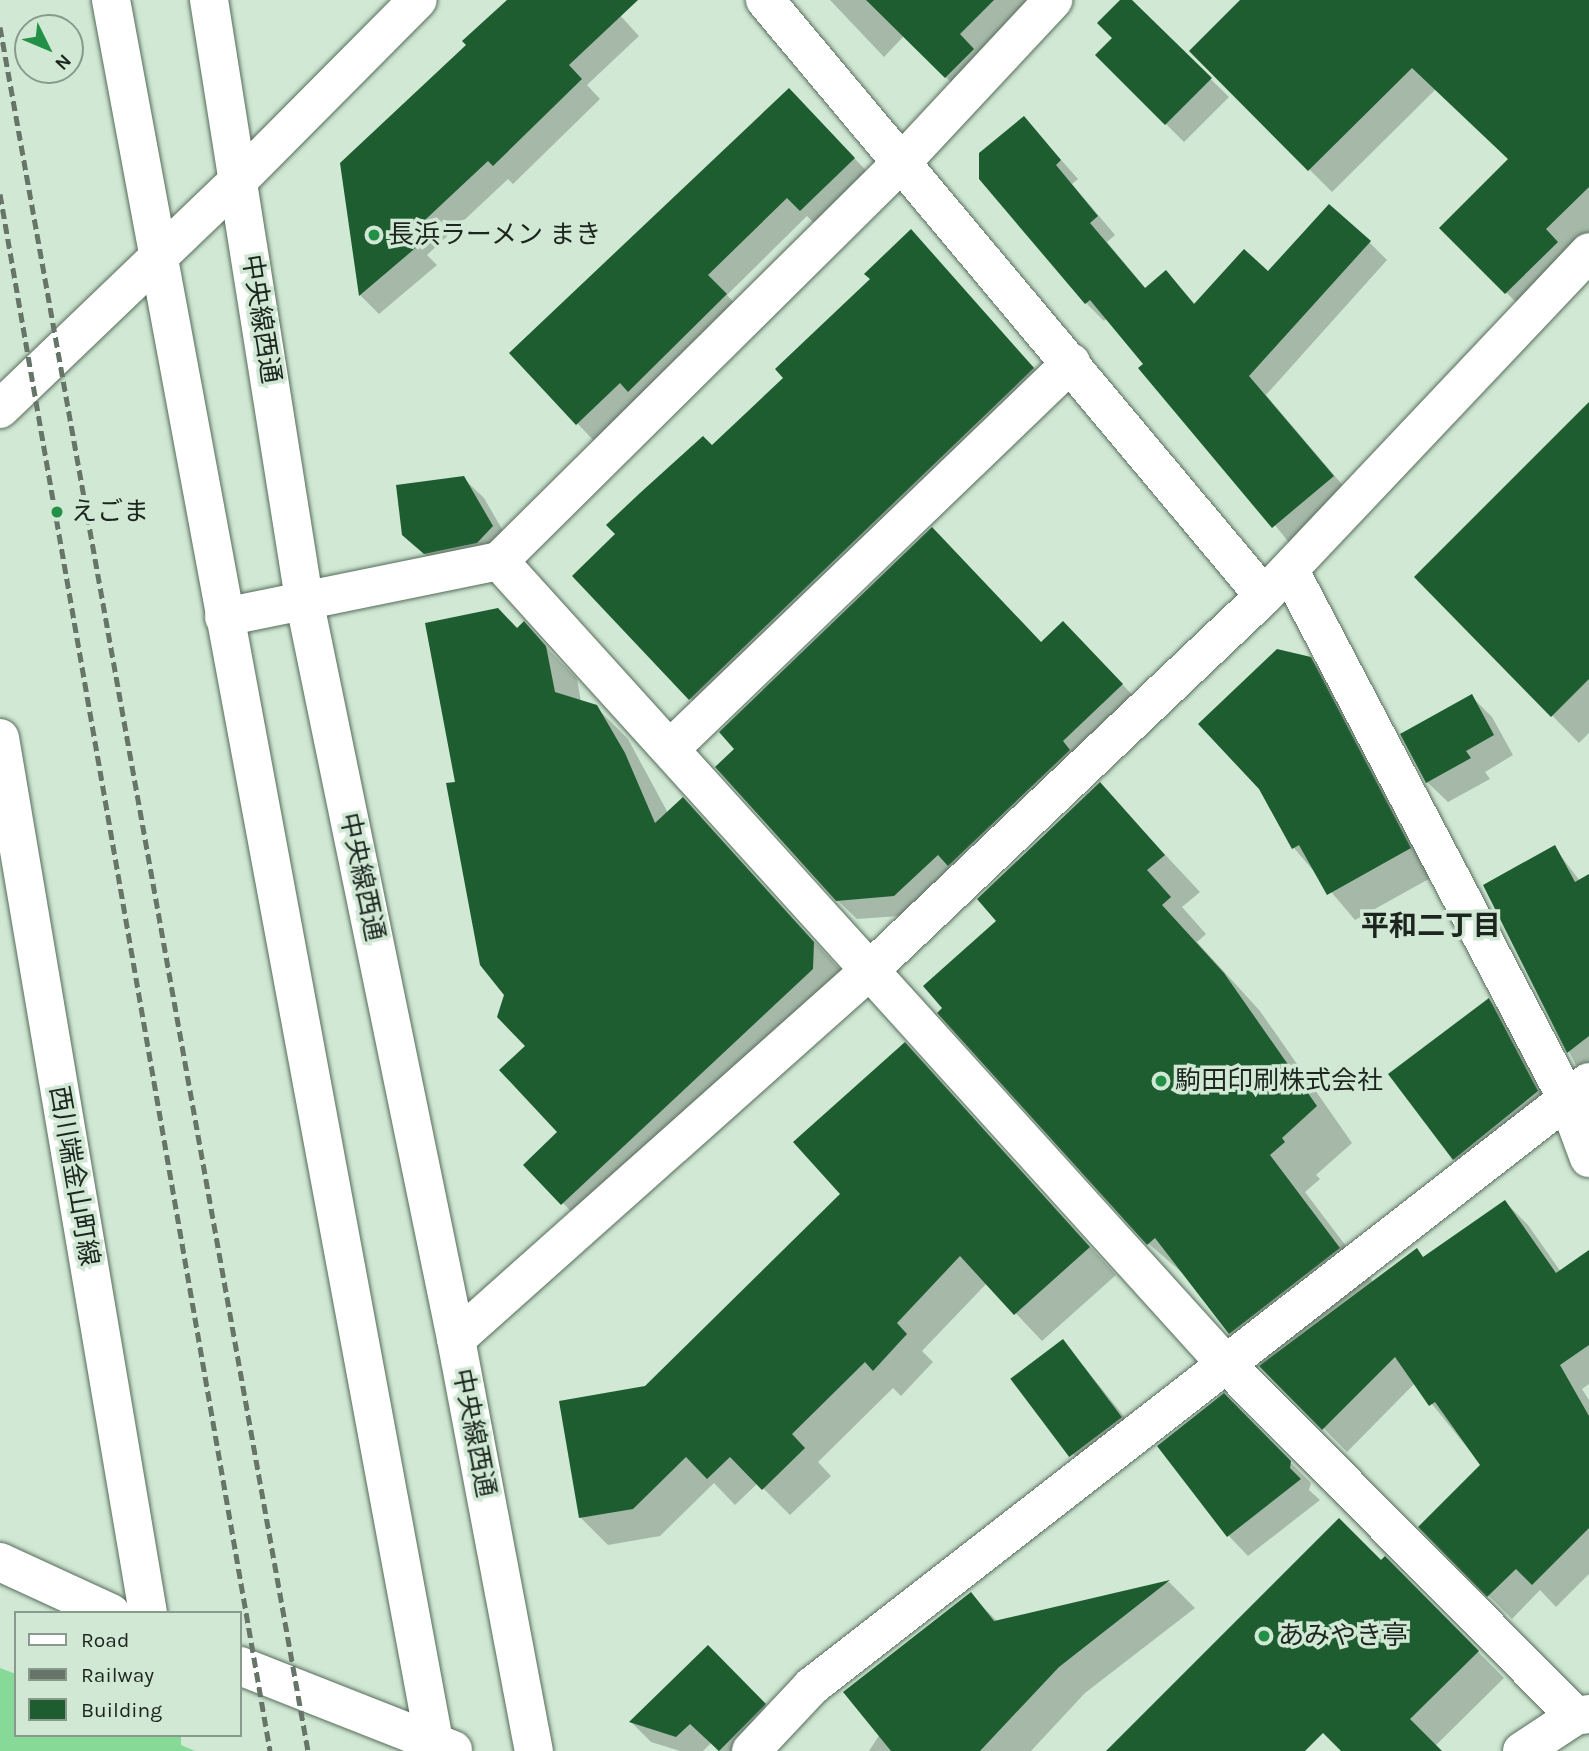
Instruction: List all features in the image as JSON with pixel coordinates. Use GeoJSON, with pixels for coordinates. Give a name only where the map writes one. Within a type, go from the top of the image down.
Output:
{"type":"FeatureCollection","features":[{"type":"Feature","properties":{"kind":"street"},"geometry":{"type":"LineString","coordinates":[[111,0],[156,260],[442,1748]]}},
{"type":"Feature","properties":{"kind":"street","name":"中央線西通"},"geometry":{"type":"LineString","coordinates":[[209,0],[240,179],[304,599],[456,1339],[534,1751]]}},
{"type":"Feature","properties":{"kind":"street"},"geometry":{"type":"LineString","coordinates":[[0,409],[240,179],[418,0]]}},
{"type":"Feature","properties":{"kind":"street"},"geometry":{"type":"LineString","coordinates":[[765,0],[904,160],[1071,363],[1277,583],[1578,1091],[1589,1158]]}},
{"type":"Feature","properties":{"kind":"street"},"geometry":{"type":"LineString","coordinates":[[224,617],[499,561],[904,160],[1053,0]]}},
{"type":"Feature","properties":{"kind":"street"},"geometry":{"type":"LineString","coordinates":[[456,1339],[870,970],[1277,583],[1589,252]]}},
{"type":"Feature","properties":{"kind":"street"},"geometry":{"type":"LineString","coordinates":[[670,749],[1071,363]]}},
{"type":"Feature","properties":{"kind":"street"},"geometry":{"type":"LineString","coordinates":[[499,561],[1225,1363],[1582,1715],[1522,1751]]}},
{"type":"Feature","properties":{"kind":"street","name":"西川端金山町線"},"geometry":{"type":"LineString","coordinates":[[0,738],[3,780],[148,1611]]}},
{"type":"Feature","properties":{"kind":"street"},"geometry":{"type":"LineString","coordinates":[[751,1751],[812,1686],[1578,1091]]}},
{"type":"Feature","properties":{"kind":"street"},"geometry":{"type":"LineString","coordinates":[[0,1562],[107,1611]]}},
{"type":"Feature","properties":{"kind":"street"},"geometry":{"type":"LineString","coordinates":[[242,1667],[442,1748]]}},
{"type":"Feature","properties":{"kind":"shaded area"},"geometry":{"type":"Polygon","coordinates":[[[0,1668],[14,1673],[14,1737],[181,1737],[181,1745],[195,1751],[0,1751],[0,1668]]]}},
{"type":"Feature","properties":{"kind":"building"},"geometry":{"type":"Polygon","coordinates":[[[507,0],[638,0],[569,65],[582,79],[493,166],[488,161],[409,235],[419,245],[359,296],[340,163],[466,45],[462,41],[507,0]]]}},
{"type":"Feature","properties":{"kind":"building"},"geometry":{"type":"Polygon","coordinates":[[[866,0],[994,0],[960,34],[974,49],[945,78],[866,0]]]}},
{"type":"Feature","properties":{"kind":"building"},"geometry":{"type":"Polygon","coordinates":[[[1120,0],[1132,0],[1212,78],[1165,125],[1095,55],[1112,38],[1097,23],[1120,0]]]}},
{"type":"Feature","properties":{"kind":"building"},"geometry":{"type":"Polygon","coordinates":[[[1240,0],[1589,0],[1589,187],[1546,229],[1558,242],[1505,294],[1439,228],[1508,159],[1412,68],[1308,171],[1189,51],[1240,0]]]}},
{"type":"Feature","properties":{"kind":"building"},"geometry":{"type":"Polygon","coordinates":[[[789,88],[855,158],[800,211],[787,198],[708,275],[727,294],[628,392],[620,383],[576,425],[509,353],[789,88]]]}},
{"type":"Feature","properties":{"kind":"building"},"geometry":{"type":"Polygon","coordinates":[[[1024,116],[1061,160],[1056,165],[1098,216],[1090,223],[1145,288],[1166,270],[1194,304],[1244,249],[1268,271],[1329,204],[1371,241],[1249,376],[1334,476],[1272,528],[1138,368],[1143,364],[1090,300],[1085,304],[979,179],[979,153],[1024,116]]]}},
{"type":"Feature","properties":{"kind":"building"},"geometry":{"type":"Polygon","coordinates":[[[911,229],[1034,368],[689,700],[572,576],[615,534],[606,525],[640,493],[703,436],[712,445],[783,378],[775,369],[870,279],[864,274],[911,229]]]}},
{"type":"Feature","properties":{"kind":"building"},"geometry":{"type":"Polygon","coordinates":[[[1589,402],[1589,679],[1551,717],[1414,577],[1589,402]]]}},
{"type":"Feature","properties":{"kind":"building"},"geometry":{"type":"Polygon","coordinates":[[[464,476],[493,526],[477,543],[424,554],[402,535],[396,485],[464,476]]]}},
{"type":"Feature","properties":{"kind":"building"},"geometry":{"type":"Polygon","coordinates":[[[932,527],[1041,642],[1063,621],[1123,684],[1063,741],[1070,750],[948,866],[938,855],[894,896],[836,901],[715,767],[734,749],[719,732],[932,527]]]}},
{"type":"Feature","properties":{"kind":"building"},"geometry":{"type":"Polygon","coordinates":[[[498,608],[517,628],[524,621],[546,646],[555,692],[597,705],[625,753],[655,823],[683,797],[814,942],[813,969],[561,1205],[523,1165],[557,1132],[499,1070],[525,1046],[497,1017],[504,995],[480,965],[446,783],[455,782],[425,623],[498,608]]]}},
{"type":"Feature","properties":{"kind":"building"},"geometry":{"type":"Polygon","coordinates":[[[1277,649],[1311,657],[1411,848],[1327,895],[1299,845],[1292,849],[1259,789],[1198,724],[1277,649]]]}},
{"type":"Feature","properties":{"kind":"building"},"geometry":{"type":"Polygon","coordinates":[[[1472,694],[1494,735],[1466,751],[1471,758],[1426,783],[1400,734],[1472,694]]]}},
{"type":"Feature","properties":{"kind":"building"},"geometry":{"type":"Polygon","coordinates":[[[1100,782],[1165,855],[1147,870],[1171,897],[1162,905],[1224,973],[1317,1106],[1282,1138],[1285,1142],[1270,1155],[1340,1248],[1229,1334],[1155,1238],[1147,1245],[937,1013],[942,1008],[923,986],[996,921],[977,899],[1100,782]]]}},
{"type":"Feature","properties":{"kind":"building"},"geometry":{"type":"Polygon","coordinates":[[[1555,845],[1575,882],[1589,874],[1589,1036],[1567,1053],[1483,885],[1555,845]]]}},
{"type":"Feature","properties":{"kind":"building"},"geometry":{"type":"Polygon","coordinates":[[[1489,998],[1538,1091],[1453,1160],[1388,1074],[1489,998]]]}},
{"type":"Feature","properties":{"kind":"building"},"geometry":{"type":"Polygon","coordinates":[[[905,1042],[1090,1247],[1014,1315],[960,1256],[897,1323],[907,1334],[873,1371],[865,1362],[792,1434],[805,1448],[762,1490],[730,1457],[707,1479],[686,1457],[633,1509],[579,1518],[559,1401],[645,1386],[840,1194],[793,1142],[905,1042]]]}},
{"type":"Feature","properties":{"kind":"building"},"geometry":{"type":"Polygon","coordinates":[[[1505,1200],[1556,1273],[1589,1250],[1589,1345],[1560,1365],[1589,1416],[1589,1528],[1532,1585],[1516,1569],[1487,1597],[1418,1527],[1480,1465],[1435,1402],[1429,1406],[1395,1357],[1322,1430],[1259,1366],[1417,1248],[1423,1257],[1505,1200]]]}},
{"type":"Feature","properties":{"kind":"building"},"geometry":{"type":"Polygon","coordinates":[[[1063,1339],[1122,1417],[1069,1457],[1010,1379],[1063,1339]]]}},
{"type":"Feature","properties":{"kind":"building"},"geometry":{"type":"Polygon","coordinates":[[[1224,1393],[1291,1461],[1290,1468],[1301,1479],[1227,1537],[1157,1446],[1224,1393]]]}},
{"type":"Feature","properties":{"kind":"building"},"geometry":{"type":"Polygon","coordinates":[[[1339,1518],[1381,1560],[1385,1556],[1479,1651],[1410,1719],[1442,1751],[1341,1751],[1323,1733],[1305,1751],[1106,1751],[1339,1518]]]}},
{"type":"Feature","properties":{"kind":"building"},"geometry":{"type":"Polygon","coordinates":[[[1170,1580],[1059,1667],[980,1751],[891,1751],[843,1692],[971,1592],[994,1621],[1170,1580]]]}},
{"type":"Feature","properties":{"kind":"building"},"geometry":{"type":"Polygon","coordinates":[[[708,1645],[766,1704],[719,1751],[690,1724],[676,1737],[629,1722],[708,1645]]]}},
{"type":"Feature","properties":{"kind":"railway"},"geometry":{"type":"LineString","coordinates":[[0,27],[308,1751]]}},
{"type":"Feature","properties":{"kind":"railway"},"geometry":{"type":"LineString","coordinates":[[0,194],[270,1751]]}},
{"type":"Feature","properties":{"kind":"place","name":"長浜ラーメン まき"},"geometry":{"type":"Point","coordinates":[374,235]}},
{"type":"Feature","properties":{"kind":"place","name":"えごま"},"geometry":{"type":"Point","coordinates":[57,512]}},
{"type":"Feature","properties":{"kind":"place","name":"駒田印刷株式会社"},"geometry":{"type":"Point","coordinates":[1161,1081]}},
{"type":"Feature","properties":{"kind":"place","name":"あみやき亭"},"geometry":{"type":"Point","coordinates":[1264,1636]}},
{"type":"Feature","properties":{"kind":"district","name":"平和二丁目"},"geometry":{"type":"Point","coordinates":[1431,926]}}]}
